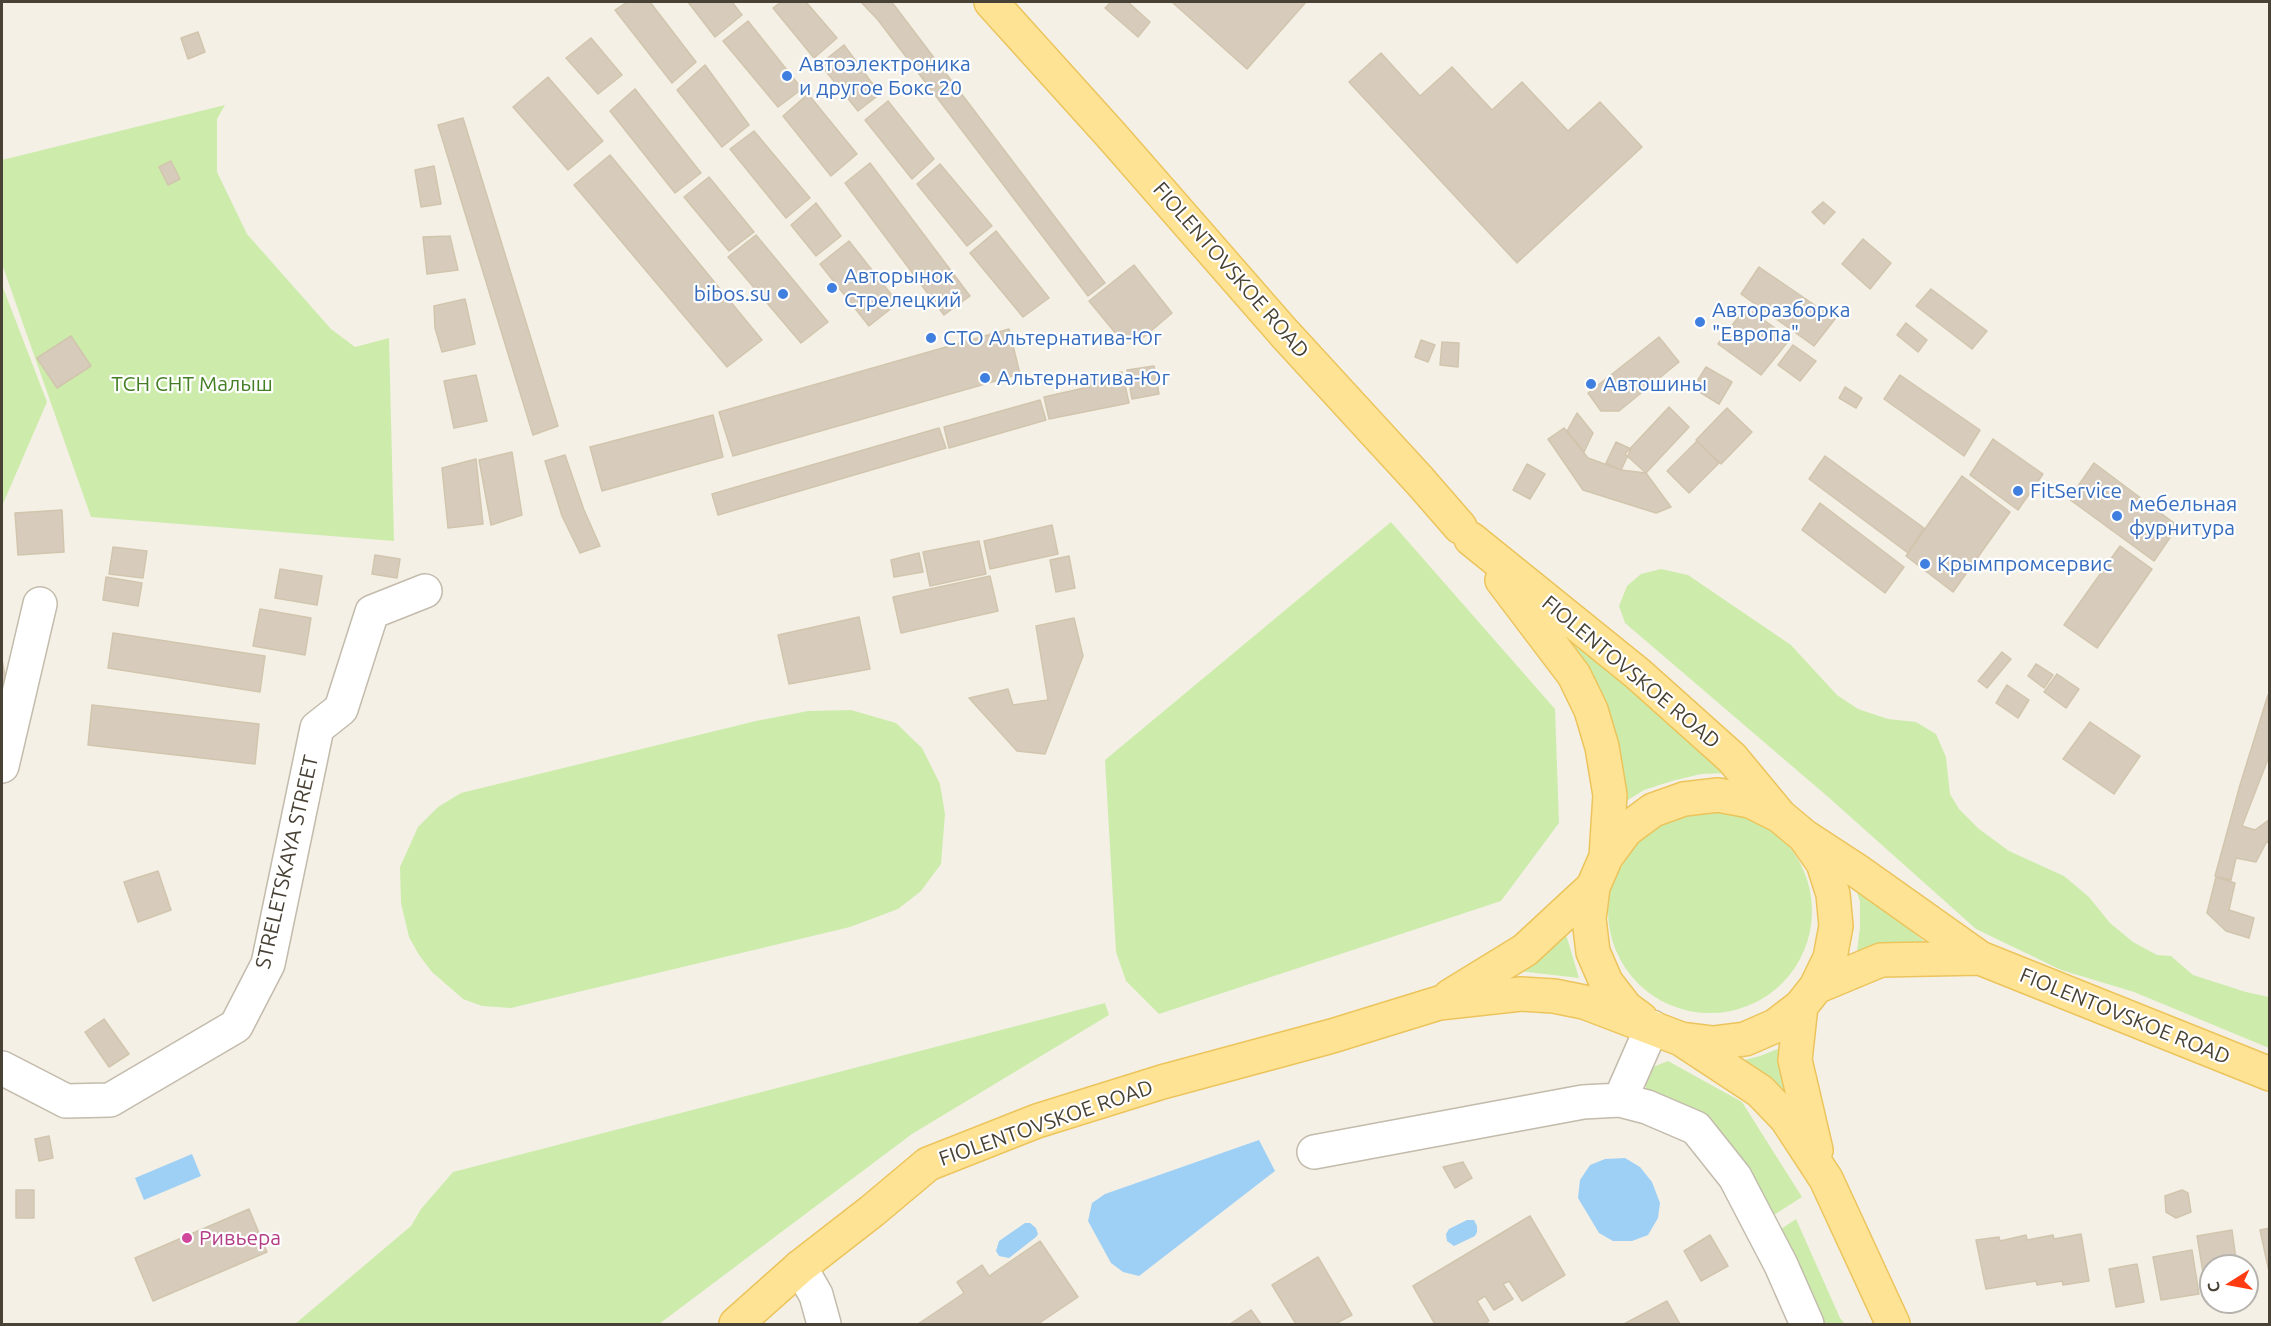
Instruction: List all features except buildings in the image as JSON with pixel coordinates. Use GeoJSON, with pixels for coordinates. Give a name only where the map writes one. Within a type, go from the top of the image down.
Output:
{"type":"FeatureCollection","features":[{"type":"Feature","properties":{"kind":"main road","name":"FIOLENTOVSKOE ROAD"},"geometry":{"type":"LineString","coordinates":[[991,2],[1285,334],[1420,481],[1465,533],[1574,675],[1591,710],[1602,747],[1610,795],[1606,856]]}},
{"type":"Feature","properties":{"kind":"main road","name":"FIOLENTOVSKOE ROAD"},"geometry":{"type":"LineString","coordinates":[[1465,533],[1637,673],[1732,758],[1823,863],[1833,894],[1836,926],[1830,958],[1809,997]]}},
{"type":"Feature","properties":{"kind":"main road","name":"FIOLENTOVSKOE ROAD"},"geometry":{"type":"LineString","coordinates":[[1666,1033],[1626,1008],[1606,982],[1593,952],[1589,919],[1593,887],[1606,856],[1626,830],[1653,810],[1684,799],[1718,795],[1750,801],[1792,826],[1980,958],[2270,1074]]}},
{"type":"Feature","properties":{"kind":"main road","name":"FIOLENTOVSKOE ROAD"},"geometry":{"type":"LineString","coordinates":[[1439,1003],[1479,981],[1525,950],[1593,887]]}},
{"type":"Feature","properties":{"kind":"main road","name":"FIOLENTOVSKOE ROAD"},"geometry":{"type":"LineString","coordinates":[[736,1324],[800,1267],[928,1164],[1037,1121],[1162,1082],[1321,1039],[1439,1003],[1521,994],[1554,996],[1584,1002],[1666,1033],[1713,1043],[1745,1039],[1775,1026],[1809,997],[1881,960],[1980,958]]}},
{"type":"Feature","properties":{"kind":"main road"},"geometry":{"type":"LineString","coordinates":[[1809,997],[1795,1060],[1820,1167]]}},
{"type":"Feature","properties":{"kind":"main road"},"geometry":{"type":"LineString","coordinates":[[1666,1033],[1760,1091],[1786,1118],[1820,1167],[1893,1324]]}},
{"type":"Feature","properties":{"kind":"street","name":"STRELETSKAYA STREET"},"geometry":{"type":"LineString","coordinates":[[2,1068],[66,1101],[110,1100],[236,1026],[268,964],[317,728],[341,709],[372,612],[425,591]]}},
{"type":"Feature","properties":{"kind":"street"},"geometry":{"type":"LineString","coordinates":[[2,766],[40,604]]}},
{"type":"Feature","properties":{"kind":"street"},"geometry":{"type":"LineString","coordinates":[[1620,1100],[1666,1033]]}},
{"type":"Feature","properties":{"kind":"street"},"geometry":{"type":"LineString","coordinates":[[1314,1152],[1583,1102],[1620,1100],[1647,1107],[1696,1128],[1736,1177],[1781,1265],[1807,1324]]}},
{"type":"Feature","properties":{"kind":"street"},"geometry":{"type":"LineString","coordinates":[[800,1267],[816,1295],[824,1324]]}},
{"type":"Feature","properties":{"kind":"green space","name":"ТСН СНТ Малыш"},"geometry":{"type":"Polygon","coordinates":[[[225,105],[217,119],[217,172],[247,234],[331,329],[355,347],[389,338],[394,541],[91,517],[2,264],[2,160],[225,105]]]}},
{"type":"Feature","properties":{"kind":"green space"},"geometry":{"type":"Polygon","coordinates":[[[2,285],[47,402],[2,506],[2,285]]]}},
{"type":"Feature","properties":{"kind":"green space"},"geometry":{"type":"Polygon","coordinates":[[[1391,522],[1555,709],[1559,823],[1501,901],[1159,1014],[1126,981],[1116,952],[1105,760],[1391,522]]]}},
{"type":"Feature","properties":{"kind":"green space"},"geometry":{"type":"Polygon","coordinates":[[[1661,569],[1688,575],[1791,645],[1837,695],[1858,709],[1888,719],[1916,722],[1936,734],[1946,757],[1950,794],[1959,809],[1979,829],[2009,851],[2064,876],[2089,897],[2110,923],[2133,942],[2157,955],[2171,956],[2193,975],[2269,997],[2269,1048],[2134,992],[2061,970],[1976,929],[1827,796],[1625,623],[1619,606],[1627,586],[1641,574],[1661,569]]]}},
{"type":"Feature","properties":{"kind":"green space"},"geometry":{"type":"Polygon","coordinates":[[[1536,608],[1728,773],[1701,774],[1672,781],[1644,790],[1620,805],[1536,608]]]}},
{"type":"Feature","properties":{"kind":"green space"},"geometry":{"type":"Polygon","coordinates":[[[851,710],[896,723],[922,748],[940,784],[945,814],[941,864],[921,891],[898,909],[850,927],[511,1008],[482,1006],[463,999],[432,972],[409,937],[401,903],[400,867],[418,827],[438,807],[461,793],[756,721],[808,711],[851,710]]]}},
{"type":"Feature","properties":{"kind":"green space"},"geometry":{"type":"Polygon","coordinates":[[[1710,809],[1730,811],[1758,821],[1775,832],[1789,846],[1804,872],[1810,891],[1812,911],[1810,931],[1800,959],[1789,976],[1775,990],[1749,1005],[1730,1011],[1710,1013],[1690,1011],[1662,1001],[1645,990],[1631,976],[1616,950],[1610,931],[1608,911],[1610,891],[1620,863],[1631,846],[1645,832],[1671,817],[1690,811],[1710,809]]]}},
{"type":"Feature","properties":{"kind":"green space"},"geometry":{"type":"Polygon","coordinates":[[[1855,886],[1935,950],[1883,943],[1857,951],[1860,902],[1855,886]]]}},
{"type":"Feature","properties":{"kind":"green space"},"geometry":{"type":"Polygon","coordinates":[[[1565,931],[1579,978],[1518,971],[1565,931]]]}},
{"type":"Feature","properties":{"kind":"green space"},"geometry":{"type":"Polygon","coordinates":[[[1105,1003],[1109,1015],[912,1134],[659,1324],[295,1324],[411,1226],[421,1209],[453,1172],[1105,1003]]]}},
{"type":"Feature","properties":{"kind":"green space"},"geometry":{"type":"Polygon","coordinates":[[[1780,1048],[1794,1110],[1736,1062],[1780,1048]]]}},
{"type":"Feature","properties":{"kind":"green space"},"geometry":{"type":"Polygon","coordinates":[[[1668,1061],[1742,1102],[1802,1197],[1766,1220],[1646,1090],[1646,1074],[1653,1067],[1668,1061]]]}},
{"type":"Feature","properties":{"kind":"green space"},"geometry":{"type":"Polygon","coordinates":[[[1796,1219],[1840,1318],[1845,1324],[1820,1324],[1778,1231],[1796,1219]]]}},
{"type":"Feature","properties":{"kind":"water"},"geometry":{"type":"Polygon","coordinates":[[[1259,1140],[1275,1171],[1139,1276],[1123,1272],[1111,1263],[1088,1221],[1092,1203],[1105,1194],[1259,1140]]]}},
{"type":"Feature","properties":{"kind":"water"},"geometry":{"type":"Polygon","coordinates":[[[192,1154],[201,1176],[144,1200],[135,1178],[192,1154]]]}},
{"type":"Feature","properties":{"kind":"water"},"geometry":{"type":"Polygon","coordinates":[[[1625,1158],[1640,1167],[1652,1182],[1660,1203],[1658,1218],[1648,1235],[1632,1241],[1613,1241],[1599,1233],[1578,1198],[1580,1180],[1590,1165],[1605,1159],[1625,1158]]]}},
{"type":"Feature","properties":{"kind":"water"},"geometry":{"type":"Polygon","coordinates":[[[1467,1220],[1474,1220],[1477,1226],[1475,1236],[1454,1246],[1447,1241],[1446,1234],[1449,1229],[1467,1220]]]}},
{"type":"Feature","properties":{"kind":"water"},"geometry":{"type":"Polygon","coordinates":[[[1025,1223],[1030,1223],[1036,1228],[1038,1234],[1036,1237],[1009,1258],[999,1256],[996,1251],[999,1241],[1025,1223]]]}},
{"type":"Feature","properties":{"kind":"place","name":"Автоэлектроника и другое Бокс 20"},"geometry":{"type":"Point","coordinates":[787,76]}},
{"type":"Feature","properties":{"kind":"place","name":"Авторынок Стрелецкий"},"geometry":{"type":"Point","coordinates":[832,288]}},
{"type":"Feature","properties":{"kind":"place","name":"bibos.su"},"geometry":{"type":"Point","coordinates":[783,294]}},
{"type":"Feature","properties":{"kind":"place","name":"Авторазборка \"Европа\""},"geometry":{"type":"Point","coordinates":[1700,322]}},
{"type":"Feature","properties":{"kind":"place","name":"СТО Альтернатива-Юг"},"geometry":{"type":"Point","coordinates":[931,338]}},
{"type":"Feature","properties":{"kind":"place","name":"Альтернатива-Юг"},"geometry":{"type":"Point","coordinates":[985,378]}},
{"type":"Feature","properties":{"kind":"place","name":"Автошины"},"geometry":{"type":"Point","coordinates":[1591,384]}},
{"type":"Feature","properties":{"kind":"place","name":"FitService"},"geometry":{"type":"Point","coordinates":[2018,491]}},
{"type":"Feature","properties":{"kind":"place","name":"мебельная фурнитура"},"geometry":{"type":"Point","coordinates":[2117,516]}},
{"type":"Feature","properties":{"kind":"place","name":"Крымпромсервис"},"geometry":{"type":"Point","coordinates":[1925,564]}},
{"type":"Feature","properties":{"kind":"place","name":"Ривьера"},"geometry":{"type":"Point","coordinates":[187,1238]}}]}
